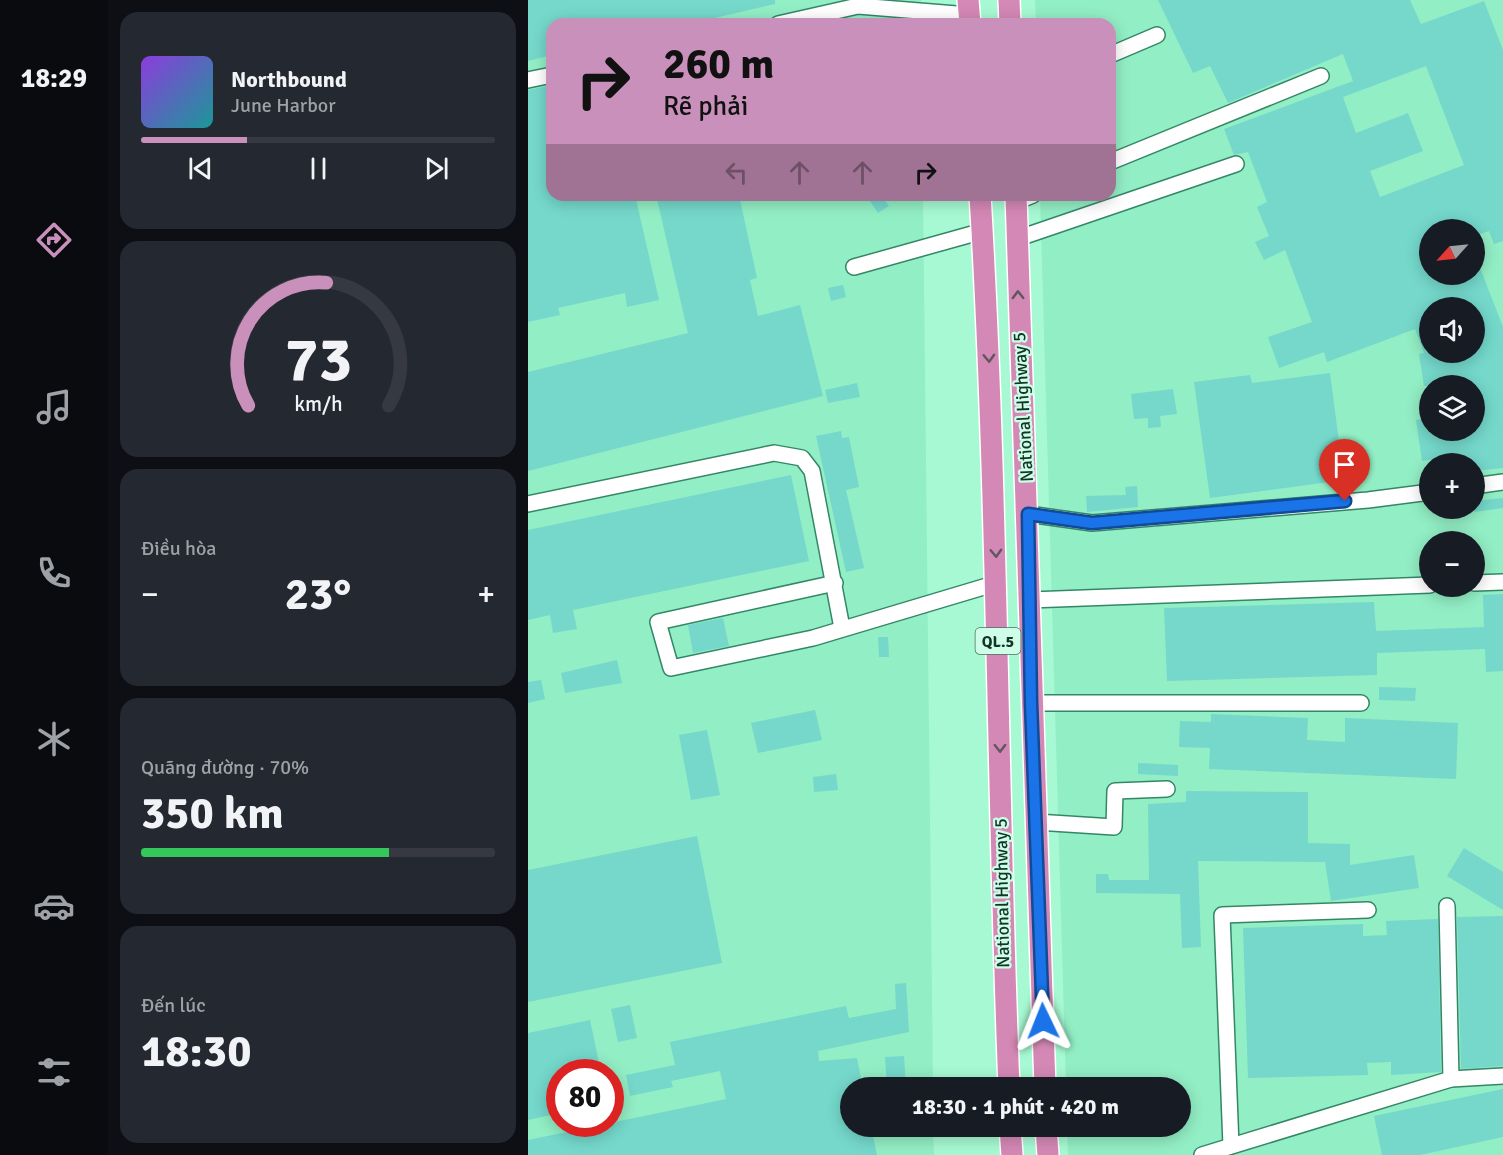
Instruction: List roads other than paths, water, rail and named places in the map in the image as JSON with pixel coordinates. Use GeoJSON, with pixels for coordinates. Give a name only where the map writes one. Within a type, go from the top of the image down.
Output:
{"type":"FeatureCollection","features":[{"type":"Feature","properties":{"kind":"highway"},"geometry":{"type":"LineString","coordinates":[[1009,0],[1010,18]]}},
{"type":"Feature","properties":{"kind":"highway","name":"National Highway 5"},"geometry":{"type":"LineString","coordinates":[[980,201],[997,583],[1003,936],[1009,1077]]}},
{"type":"Feature","properties":{"kind":"highway","name":"National Highway 5"},"geometry":{"type":"LineString","coordinates":[[1022,201],[1017,286],[1028,514],[1031,703],[1045,1077]]}},
{"type":"Feature","properties":{"kind":"highway"},"geometry":{"type":"LineString","coordinates":[[1010,1137],[1011,1155]]}},
{"type":"Feature","properties":{"kind":"highway"},"geometry":{"type":"LineString","coordinates":[[1047,1137],[1048,1155]]}},
{"type":"Feature","properties":{"kind":"lane"},"geometry":{"type":"LineString","coordinates":[[805,18],[858,6],[969,13]]}},
{"type":"Feature","properties":{"kind":"lane"},"geometry":{"type":"LineString","coordinates":[[1116,52],[1157,35]]}},
{"type":"Feature","properties":{"kind":"lane"},"geometry":{"type":"LineString","coordinates":[[528,80],[546,76]]}},
{"type":"Feature","properties":{"kind":"lane"},"geometry":{"type":"LineString","coordinates":[[1116,160],[1321,76]]}},
{"type":"Feature","properties":{"kind":"lane"},"geometry":{"type":"LineString","coordinates":[[1019,238],[1236,165]]}},
{"type":"Feature","properties":{"kind":"lane"},"geometry":{"type":"LineString","coordinates":[[854,267],[982,231]]}},
{"type":"Feature","properties":{"kind":"lane"},"geometry":{"type":"LineString","coordinates":[[528,504],[774,453],[802,458],[812,471],[842,628]]}},
{"type":"Feature","properties":{"kind":"lane"},"geometry":{"type":"LineString","coordinates":[[1485,484],[1503,482]]}},
{"type":"Feature","properties":{"kind":"lane"},"geometry":{"type":"LineString","coordinates":[[1028,514],[1092,523],[1368,500],[1419,493]]}},
{"type":"Feature","properties":{"kind":"lane"},"geometry":{"type":"LineString","coordinates":[[1485,583],[1503,582]]}},
{"type":"Feature","properties":{"kind":"lane"},"geometry":{"type":"LineString","coordinates":[[835,583],[658,622],[671,668],[813,638],[997,583]]}},
{"type":"Feature","properties":{"kind":"lane"},"geometry":{"type":"LineString","coordinates":[[1030,600],[1419,585]]}},
{"type":"Feature","properties":{"kind":"lane"},"geometry":{"type":"LineString","coordinates":[[1031,703],[1361,703]]}},
{"type":"Feature","properties":{"kind":"lane"},"geometry":{"type":"LineString","coordinates":[[1036,822],[1114,827],[1115,791],[1167,789]]}},
{"type":"Feature","properties":{"kind":"lane"},"geometry":{"type":"LineString","coordinates":[[1447,906],[1451,1079]]}},
{"type":"Feature","properties":{"kind":"lane"},"geometry":{"type":"LineString","coordinates":[[1231,1146],[1222,915],[1368,910]]}},
{"type":"Feature","properties":{"kind":"lane"},"geometry":{"type":"LineString","coordinates":[[1202,1155],[1451,1079],[1503,1076]]}}]}
